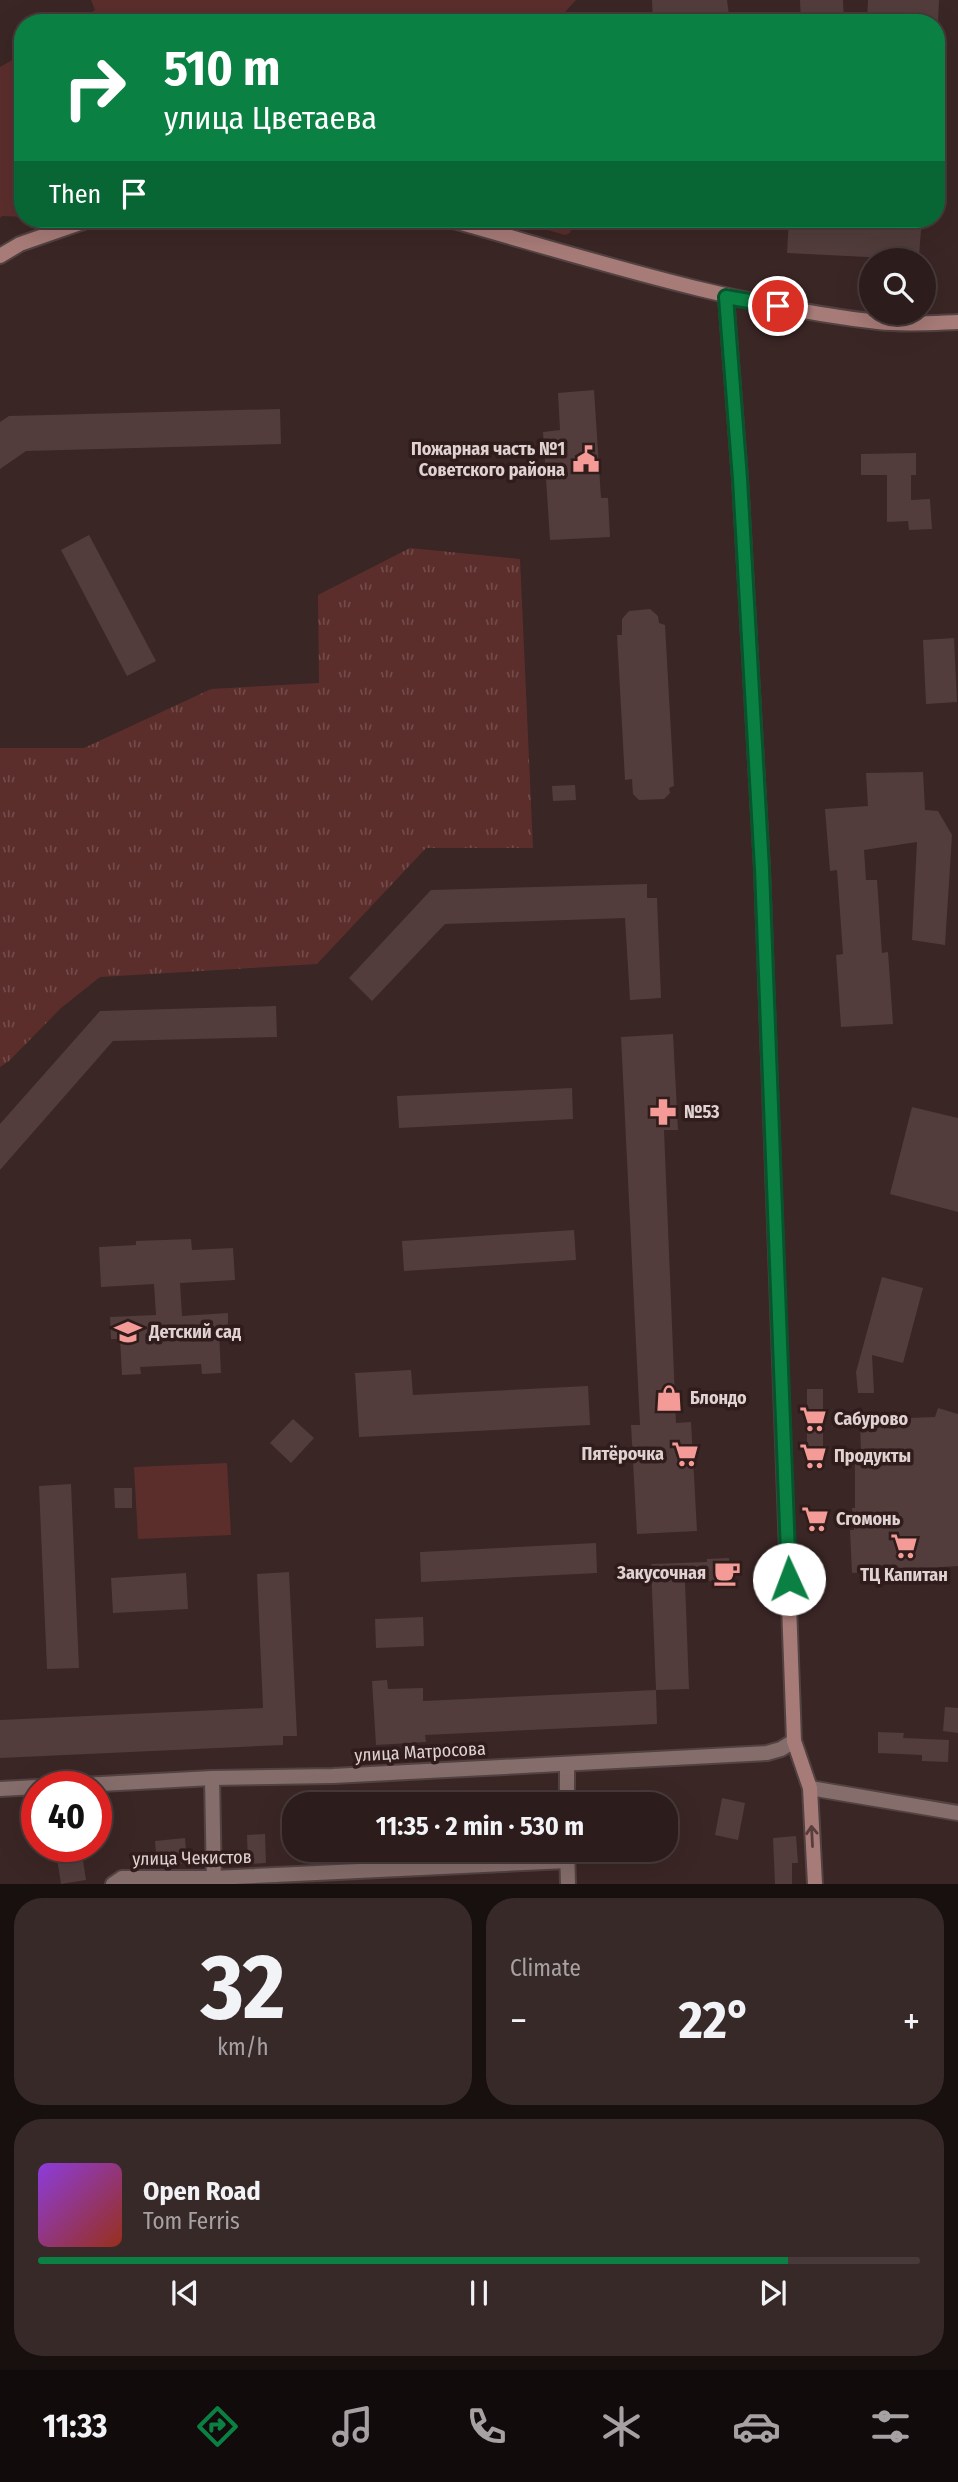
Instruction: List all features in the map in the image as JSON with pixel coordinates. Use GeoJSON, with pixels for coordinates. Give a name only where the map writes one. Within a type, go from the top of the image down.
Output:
{"type":"FeatureCollection","features":[{"type":"Feature","properties":{"kind":"street"},"geometry":{"type":"LineString","coordinates":[[0,256],[20,244],[66,228]]}},
{"type":"Feature","properties":{"kind":"street"},"geometry":{"type":"LineString","coordinates":[[477,228],[588,261],[726,297],[880,323],[958,323]]}},
{"type":"Feature","properties":{"kind":"street"},"geometry":{"type":"LineString","coordinates":[[726,297],[740,479],[762,869],[794,1741],[810,1788],[815,1884]]}},
{"type":"Feature","properties":{"kind":"street","name":"улица Матросова"},"geometry":{"type":"LineString","coordinates":[[112,1783],[333,1776],[767,1753],[794,1741]]}},
{"type":"Feature","properties":{"kind":"street"},"geometry":{"type":"LineString","coordinates":[[566,1764],[567,1792]]}},
{"type":"Feature","properties":{"kind":"street"},"geometry":{"type":"LineString","coordinates":[[212,1778],[214,1881]]}},
{"type":"Feature","properties":{"kind":"street"},"geometry":{"type":"LineString","coordinates":[[0,1789],[21,1788]]}},
{"type":"Feature","properties":{"kind":"street"},"geometry":{"type":"LineString","coordinates":[[810,1788],[958,1813]]}},
{"type":"Feature","properties":{"kind":"street","name":"улица Чекистов"},"geometry":{"type":"LineString","coordinates":[[113,1884],[122,1878],[214,1881],[472,1862]]}},
{"type":"Feature","properties":{"kind":"street"},"geometry":{"type":"LineString","coordinates":[[567,1862],[568,1884]]}},
{"type":"Feature","properties":{"kind":"green space"},"geometry":{"type":"Polygon","coordinates":[[[91,0],[576,0],[563,14],[89,14],[95,10],[91,0]]]}},
{"type":"Feature","properties":{"kind":"green space"},"geometry":{"type":"Polygon","coordinates":[[[14,59],[14,217],[0,218],[0,67],[14,59]]]}},
{"type":"Feature","properties":{"kind":"green space"},"geometry":{"type":"Polygon","coordinates":[[[541,228],[571,228],[570,233],[565,235],[541,228]]]}},
{"type":"Feature","properties":{"kind":"green space"},"geometry":{"type":"Polygon","coordinates":[[[410,548],[520,559],[533,848],[426,848],[317,964],[100,977],[61,1008],[0,1067],[0,748],[84,748],[211,689],[319,683],[318,595],[410,548]]]}},
{"type":"Feature","properties":{"kind":"green space"},"geometry":{"type":"Polygon","coordinates":[[[227,1463],[231,1535],[138,1539],[134,1467],[227,1463]]]}},
{"type":"Feature","properties":{"kind":"building"},"geometry":{"type":"Polygon","coordinates":[[[652,0],[727,0],[729,14],[653,14],[652,0]]]}},
{"type":"Feature","properties":{"kind":"building"},"geometry":{"type":"Polygon","coordinates":[[[800,0],[843,0],[844,14],[801,14],[800,0]]]}},
{"type":"Feature","properties":{"kind":"building"},"geometry":{"type":"Polygon","coordinates":[[[868,0],[939,0],[938,14],[867,14],[868,0]]]}},
{"type":"Feature","properties":{"kind":"building"},"geometry":{"type":"Polygon","coordinates":[[[788,228],[921,228],[920,248],[859,248],[859,257],[787,253],[788,228]]]}},
{"type":"Feature","properties":{"kind":"building"},"geometry":{"type":"Polygon","coordinates":[[[594,390],[601,498],[608,498],[610,537],[550,540],[543,432],[560,430],[558,393],[594,390]]]}},
{"type":"Feature","properties":{"kind":"building"},"geometry":{"type":"Polygon","coordinates":[[[280,409],[281,444],[26,451],[0,469],[0,422],[9,416],[280,409]]]}},
{"type":"Feature","properties":{"kind":"building"},"geometry":{"type":"Polygon","coordinates":[[[916,453],[916,475],[911,475],[911,500],[930,499],[932,529],[909,530],[908,521],[887,522],[887,475],[861,475],[861,454],[916,453]]]}},
{"type":"Feature","properties":{"kind":"building"},"geometry":{"type":"Polygon","coordinates":[[[89,535],[156,661],[127,676],[61,550],[89,535]]]}},
{"type":"Feature","properties":{"kind":"building"},"geometry":{"type":"Polygon","coordinates":[[[650,609],[658,616],[659,623],[665,625],[674,786],[669,788],[670,793],[664,799],[639,800],[633,794],[632,779],[625,780],[617,635],[622,635],[622,619],[629,611],[650,609]]]}},
{"type":"Feature","properties":{"kind":"building"},"geometry":{"type":"Polygon","coordinates":[[[954,638],[957,702],[926,704],[923,640],[954,638]]]}},
{"type":"Feature","properties":{"kind":"building"},"geometry":{"type":"Polygon","coordinates":[[[923,772],[925,810],[938,811],[952,835],[945,945],[912,940],[917,842],[864,850],[866,880],[877,880],[882,953],[888,952],[893,1024],[841,1027],[836,955],[843,954],[837,870],[830,871],[825,809],[868,806],[866,773],[923,772]]]}},
{"type":"Feature","properties":{"kind":"building"},"geometry":{"type":"Polygon","coordinates":[[[575,785],[576,800],[553,801],[552,786],[575,785]]]}},
{"type":"Feature","properties":{"kind":"building"},"geometry":{"type":"Polygon","coordinates":[[[647,884],[647,898],[657,898],[661,998],[630,1000],[625,918],[445,924],[372,1001],[349,978],[431,890],[647,884]]]}},
{"type":"Feature","properties":{"kind":"building"},"geometry":{"type":"Polygon","coordinates":[[[276,1006],[277,1037],[113,1041],[0,1170],[0,1124],[100,1011],[276,1006]]]}},
{"type":"Feature","properties":{"kind":"building"},"geometry":{"type":"Polygon","coordinates":[[[673,1034],[678,1130],[664,1130],[676,1423],[691,1422],[697,1531],[637,1534],[631,1425],[640,1425],[621,1037],[673,1034]]]}},
{"type":"Feature","properties":{"kind":"building"},"geometry":{"type":"Polygon","coordinates":[[[572,1088],[573,1119],[399,1128],[397,1096],[572,1088]]]}},
{"type":"Feature","properties":{"kind":"building"},"geometry":{"type":"Polygon","coordinates":[[[912,1107],[958,1118],[958,1212],[890,1194],[912,1107]]]}},
{"type":"Feature","properties":{"kind":"building"},"geometry":{"type":"Polygon","coordinates":[[[574,1230],[576,1260],[404,1271],[402,1241],[574,1230]]]}},
{"type":"Feature","properties":{"kind":"building"},"geometry":{"type":"Polygon","coordinates":[[[191,1239],[192,1250],[233,1248],[235,1280],[180,1283],[182,1316],[228,1313],[228,1331],[219,1332],[221,1373],[202,1374],[201,1364],[140,1367],[141,1374],[122,1375],[120,1339],[111,1339],[110,1317],[156,1315],[154,1284],[101,1287],[99,1247],[136,1245],[136,1241],[191,1239]]]}},
{"type":"Feature","properties":{"kind":"building"},"geometry":{"type":"Polygon","coordinates":[[[882,1277],[923,1288],[903,1363],[872,1355],[874,1393],[858,1393],[856,1372],[882,1277]]]}},
{"type":"Feature","properties":{"kind":"building"},"geometry":{"type":"Polygon","coordinates":[[[411,1370],[413,1395],[588,1386],[590,1425],[359,1437],[355,1373],[411,1370]]]}},
{"type":"Feature","properties":{"kind":"building"},"geometry":{"type":"Polygon","coordinates":[[[807,1389],[823,1389],[823,1463],[807,1463],[807,1389]]]}},
{"type":"Feature","properties":{"kind":"building"},"geometry":{"type":"Polygon","coordinates":[[[938,1408],[958,1414],[958,1566],[852,1573],[850,1530],[854,1530],[852,1508],[855,1508],[855,1454],[861,1454],[860,1420],[935,1417],[938,1408]]]}},
{"type":"Feature","properties":{"kind":"building"},"geometry":{"type":"Polygon","coordinates":[[[293,1419],[314,1438],[291,1463],[270,1443],[293,1419]]]}},
{"type":"Feature","properties":{"kind":"building"},"geometry":{"type":"Polygon","coordinates":[[[71,1484],[79,1668],[47,1669],[39,1486],[71,1484]]]}},
{"type":"Feature","properties":{"kind":"building"},"geometry":{"type":"Polygon","coordinates":[[[114,1488],[132,1488],[132,1508],[115,1508],[114,1488]]]}},
{"type":"Feature","properties":{"kind":"building"},"geometry":{"type":"Polygon","coordinates":[[[596,1543],[597,1573],[421,1582],[420,1552],[596,1543]]]}},
{"type":"Feature","properties":{"kind":"building"},"geometry":{"type":"Polygon","coordinates":[[[729,1558],[731,1580],[685,1582],[689,1689],[656,1690],[651,1564],[707,1562],[707,1559],[729,1558]]]}},
{"type":"Feature","properties":{"kind":"building"},"geometry":{"type":"Polygon","coordinates":[[[289,1572],[297,1736],[283,1736],[283,1745],[0,1758],[0,1720],[263,1708],[257,1574],[289,1572]]]}},
{"type":"Feature","properties":{"kind":"building"},"geometry":{"type":"Polygon","coordinates":[[[186,1573],[188,1609],[113,1613],[111,1578],[186,1573]]]}},
{"type":"Feature","properties":{"kind":"building"},"geometry":{"type":"Polygon","coordinates":[[[423,1617],[424,1646],[376,1648],[375,1619],[423,1617]]]}},
{"type":"Feature","properties":{"kind":"building"},"geometry":{"type":"Polygon","coordinates":[[[387,1680],[388,1689],[423,1688],[423,1701],[656,1690],[657,1724],[425,1735],[426,1742],[376,1745],[372,1681],[387,1680]]]}},
{"type":"Feature","properties":{"kind":"building"},"geometry":{"type":"Polygon","coordinates":[[[945,1707],[958,1708],[958,1733],[943,1731],[945,1707]]]}},
{"type":"Feature","properties":{"kind":"building"},"geometry":{"type":"Polygon","coordinates":[[[878,1732],[904,1733],[903,1738],[949,1740],[948,1762],[922,1761],[922,1755],[878,1753],[878,1732]]]}},
{"type":"Feature","properties":{"kind":"building"},"geometry":{"type":"Polygon","coordinates":[[[722,1798],[745,1803],[738,1840],[715,1835],[722,1798]]]}},
{"type":"Feature","properties":{"kind":"building"},"geometry":{"type":"Polygon","coordinates":[[[265,1834],[266,1863],[248,1864],[247,1835],[265,1834]]]}},
{"type":"Feature","properties":{"kind":"building"},"geometry":{"type":"Polygon","coordinates":[[[796,1836],[798,1863],[792,1863],[792,1884],[775,1884],[773,1838],[796,1836]]]}},
{"type":"Feature","properties":{"kind":"building"},"geometry":{"type":"Polygon","coordinates":[[[185,1838],[187,1863],[157,1866],[155,1841],[185,1838]]]}},
{"type":"Feature","properties":{"kind":"building"},"geometry":{"type":"Polygon","coordinates":[[[58,1862],[83,1862],[86,1880],[61,1884],[58,1862]]]}},
{"type":"Feature","properties":{"kind":"place","name":"Пожарная часть №1 Советского района"},"geometry":{"type":"Point","coordinates":[586,459]}},
{"type":"Feature","properties":{"kind":"place","name":"№53"},"geometry":{"type":"Point","coordinates":[663,1112]}},
{"type":"Feature","properties":{"kind":"place","name":"Детский сад"},"geometry":{"type":"Point","coordinates":[128,1332]}},
{"type":"Feature","properties":{"kind":"place","name":"Блондо"},"geometry":{"type":"Point","coordinates":[669,1398]}},
{"type":"Feature","properties":{"kind":"place","name":"Сабурово"},"geometry":{"type":"Point","coordinates":[813,1419]}},
{"type":"Feature","properties":{"kind":"place","name":"Пятёрочка"},"geometry":{"type":"Point","coordinates":[685,1454]}},
{"type":"Feature","properties":{"kind":"place","name":"Продукты"},"geometry":{"type":"Point","coordinates":[813,1456]}},
{"type":"Feature","properties":{"kind":"place","name":"Сгомонь"},"geometry":{"type":"Point","coordinates":[815,1519]}},
{"type":"Feature","properties":{"kind":"place","name":"ТЦ Капитан"},"geometry":{"type":"Point","coordinates":[904,1546]}},
{"type":"Feature","properties":{"kind":"place","name":"Закусочная"},"geometry":{"type":"Point","coordinates":[727,1573]}},
{"type":"Feature","properties":{"kind":"route"},"geometry":{"type":"LineString","coordinates":[[778,306],[726,297],[740,479],[762,869],[789,1579]]}}]}
